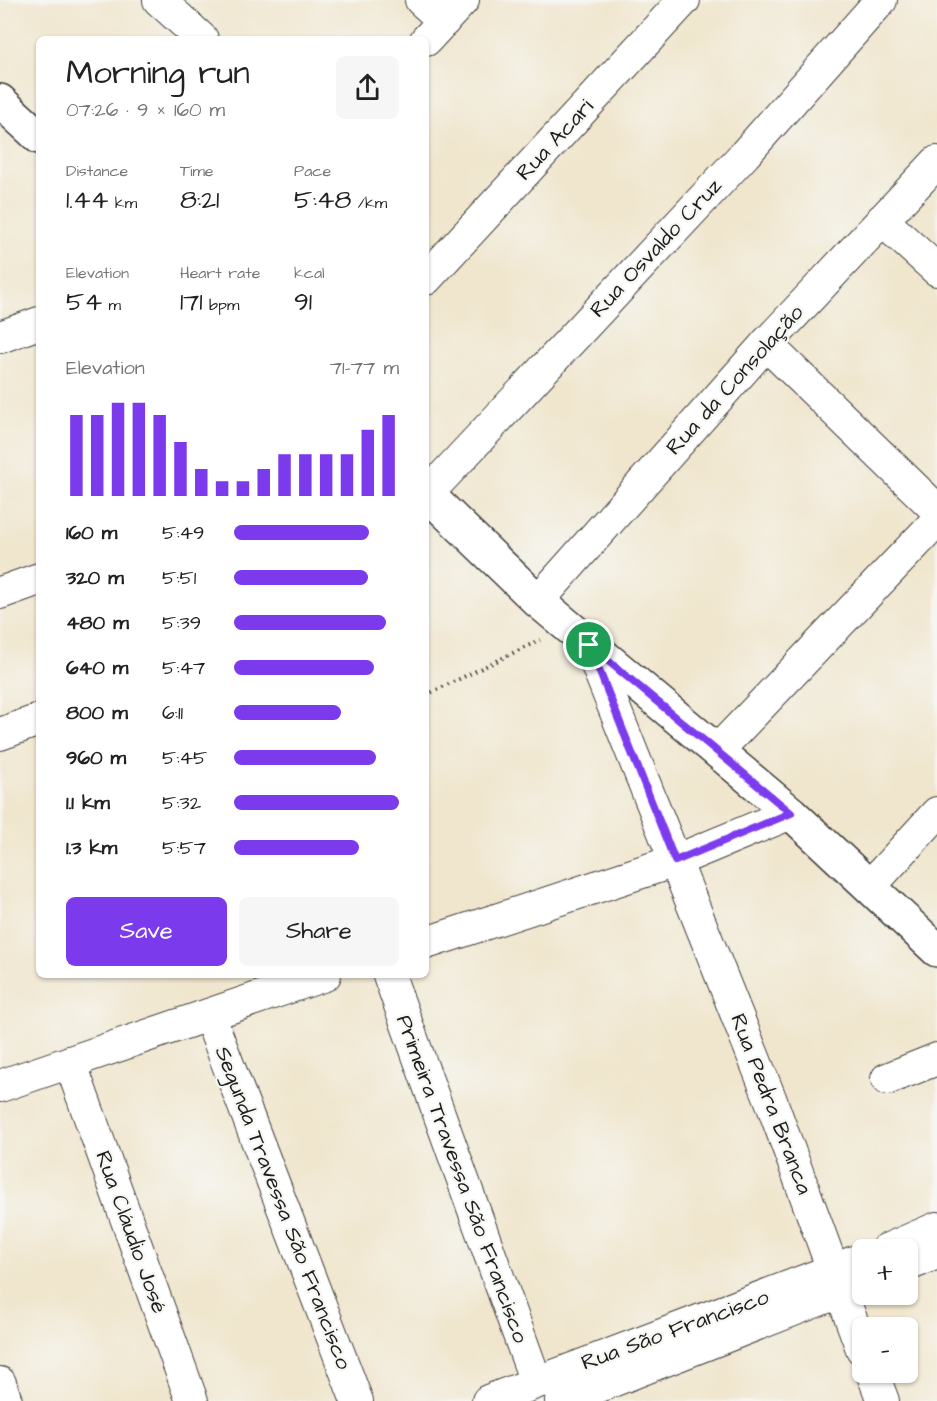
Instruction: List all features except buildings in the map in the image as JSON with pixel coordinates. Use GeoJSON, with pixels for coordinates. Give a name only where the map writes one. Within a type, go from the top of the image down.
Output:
{"type":"FeatureCollection","features":[{"type":"Feature","properties":{"kind":"main road"},"geometry":{"type":"LineString","coordinates":[[1,103],[36,134]]}},
{"type":"Feature","properties":{"kind":"main road"},"geometry":{"type":"LineString","coordinates":[[429,495],[538,601],[791,813],[871,885],[937,950]]}},
{"type":"Feature","properties":{"kind":"street"},"geometry":{"type":"LineString","coordinates":[[159,0],[199,36]]}},
{"type":"Feature","properties":{"kind":"street"},"geometry":{"type":"LineString","coordinates":[[421,0],[444,20]]}},
{"type":"Feature","properties":{"kind":"street","name":"Rua Acari"},"geometry":{"type":"LineString","coordinates":[[429,276],[684,0]]}},
{"type":"Feature","properties":{"kind":"street","name":"Rua Osvaldo Cruz"},"geometry":{"type":"LineString","coordinates":[[429,491],[745,154],[881,0]]}},
{"type":"Feature","properties":{"kind":"street","name":"Rua da Consolação"},"geometry":{"type":"LineString","coordinates":[[538,601],[766,344],[882,220],[932,177]]}},
{"type":"Feature","properties":{"kind":"street"},"geometry":{"type":"LineString","coordinates":[[882,220],[937,270]]}},
{"type":"Feature","properties":{"kind":"street"},"geometry":{"type":"LineString","coordinates":[[0,337],[36,324]]}},
{"type":"Feature","properties":{"kind":"street"},"geometry":{"type":"LineString","coordinates":[[766,344],[937,510]]}},
{"type":"Feature","properties":{"kind":"street"},"geometry":{"type":"LineString","coordinates":[[718,750],[937,521]]}},
{"type":"Feature","properties":{"kind":"street"},"geometry":{"type":"LineString","coordinates":[[0,593],[36,580]]}},
{"type":"Feature","properties":{"kind":"street","name":"Rua Pedra Branca"},"geometry":{"type":"LineString","coordinates":[[578,636],[675,861],[845,1282],[854,1317]]}},
{"type":"Feature","properties":{"kind":"street"},"geometry":{"type":"LineString","coordinates":[[0,734],[36,721]]}},
{"type":"Feature","properties":{"kind":"street"},"geometry":{"type":"LineString","coordinates":[[429,942],[675,861],[791,813]]}},
{"type":"Feature","properties":{"kind":"street"},"geometry":{"type":"LineString","coordinates":[[871,885],[937,813]]}},
{"type":"Feature","properties":{"kind":"street"},"geometry":{"type":"LineString","coordinates":[[0,1086],[209,1015],[286,981],[306,978]]}},
{"type":"Feature","properties":{"kind":"street","name":"Primeira Travessa São Francisco"},"geometry":{"type":"LineString","coordinates":[[390,978],[536,1382]]}},
{"type":"Feature","properties":{"kind":"street","name":"Segunda Travessa São Francisco"},"geometry":{"type":"LineString","coordinates":[[209,1015],[357,1401]]}},
{"type":"Feature","properties":{"kind":"street"},"geometry":{"type":"LineString","coordinates":[[887,1079],[937,1059]]}},
{"type":"Feature","properties":{"kind":"street","name":"Rua Cláudio José"},"geometry":{"type":"LineString","coordinates":[[70,1062],[192,1401]]}},
{"type":"Feature","properties":{"kind":"street"},"geometry":{"type":"LineString","coordinates":[[912,1239],[937,1228]]}},
{"type":"Feature","properties":{"kind":"street"},"geometry":{"type":"LineString","coordinates":[[918,1261],[937,1253]]}},
{"type":"Feature","properties":{"kind":"street","name":"Rua São Francisco"},"geometry":{"type":"LineString","coordinates":[[488,1401],[536,1382],[845,1282]]}},
{"type":"Feature","properties":{"kind":"street","name":"Rua São Francisco"},"geometry":{"type":"LineString","coordinates":[[561,1401],[845,1282]]}},
{"type":"Feature","properties":{"kind":"street"},"geometry":{"type":"LineString","coordinates":[[0,1383],[6,1401]]}},
{"type":"Feature","properties":{"kind":"street"},"geometry":{"type":"LineString","coordinates":[[876,1383],[883,1401]]}},
{"type":"Feature","properties":{"kind":"path"},"geometry":{"type":"LineString","coordinates":[[429,694],[578,636]]}},
{"type":"Feature","properties":{"kind":"route"},"geometry":{"type":"LineString","coordinates":[[589,645],[718,750],[791,813],[675,861],[589,645]]}}]}
